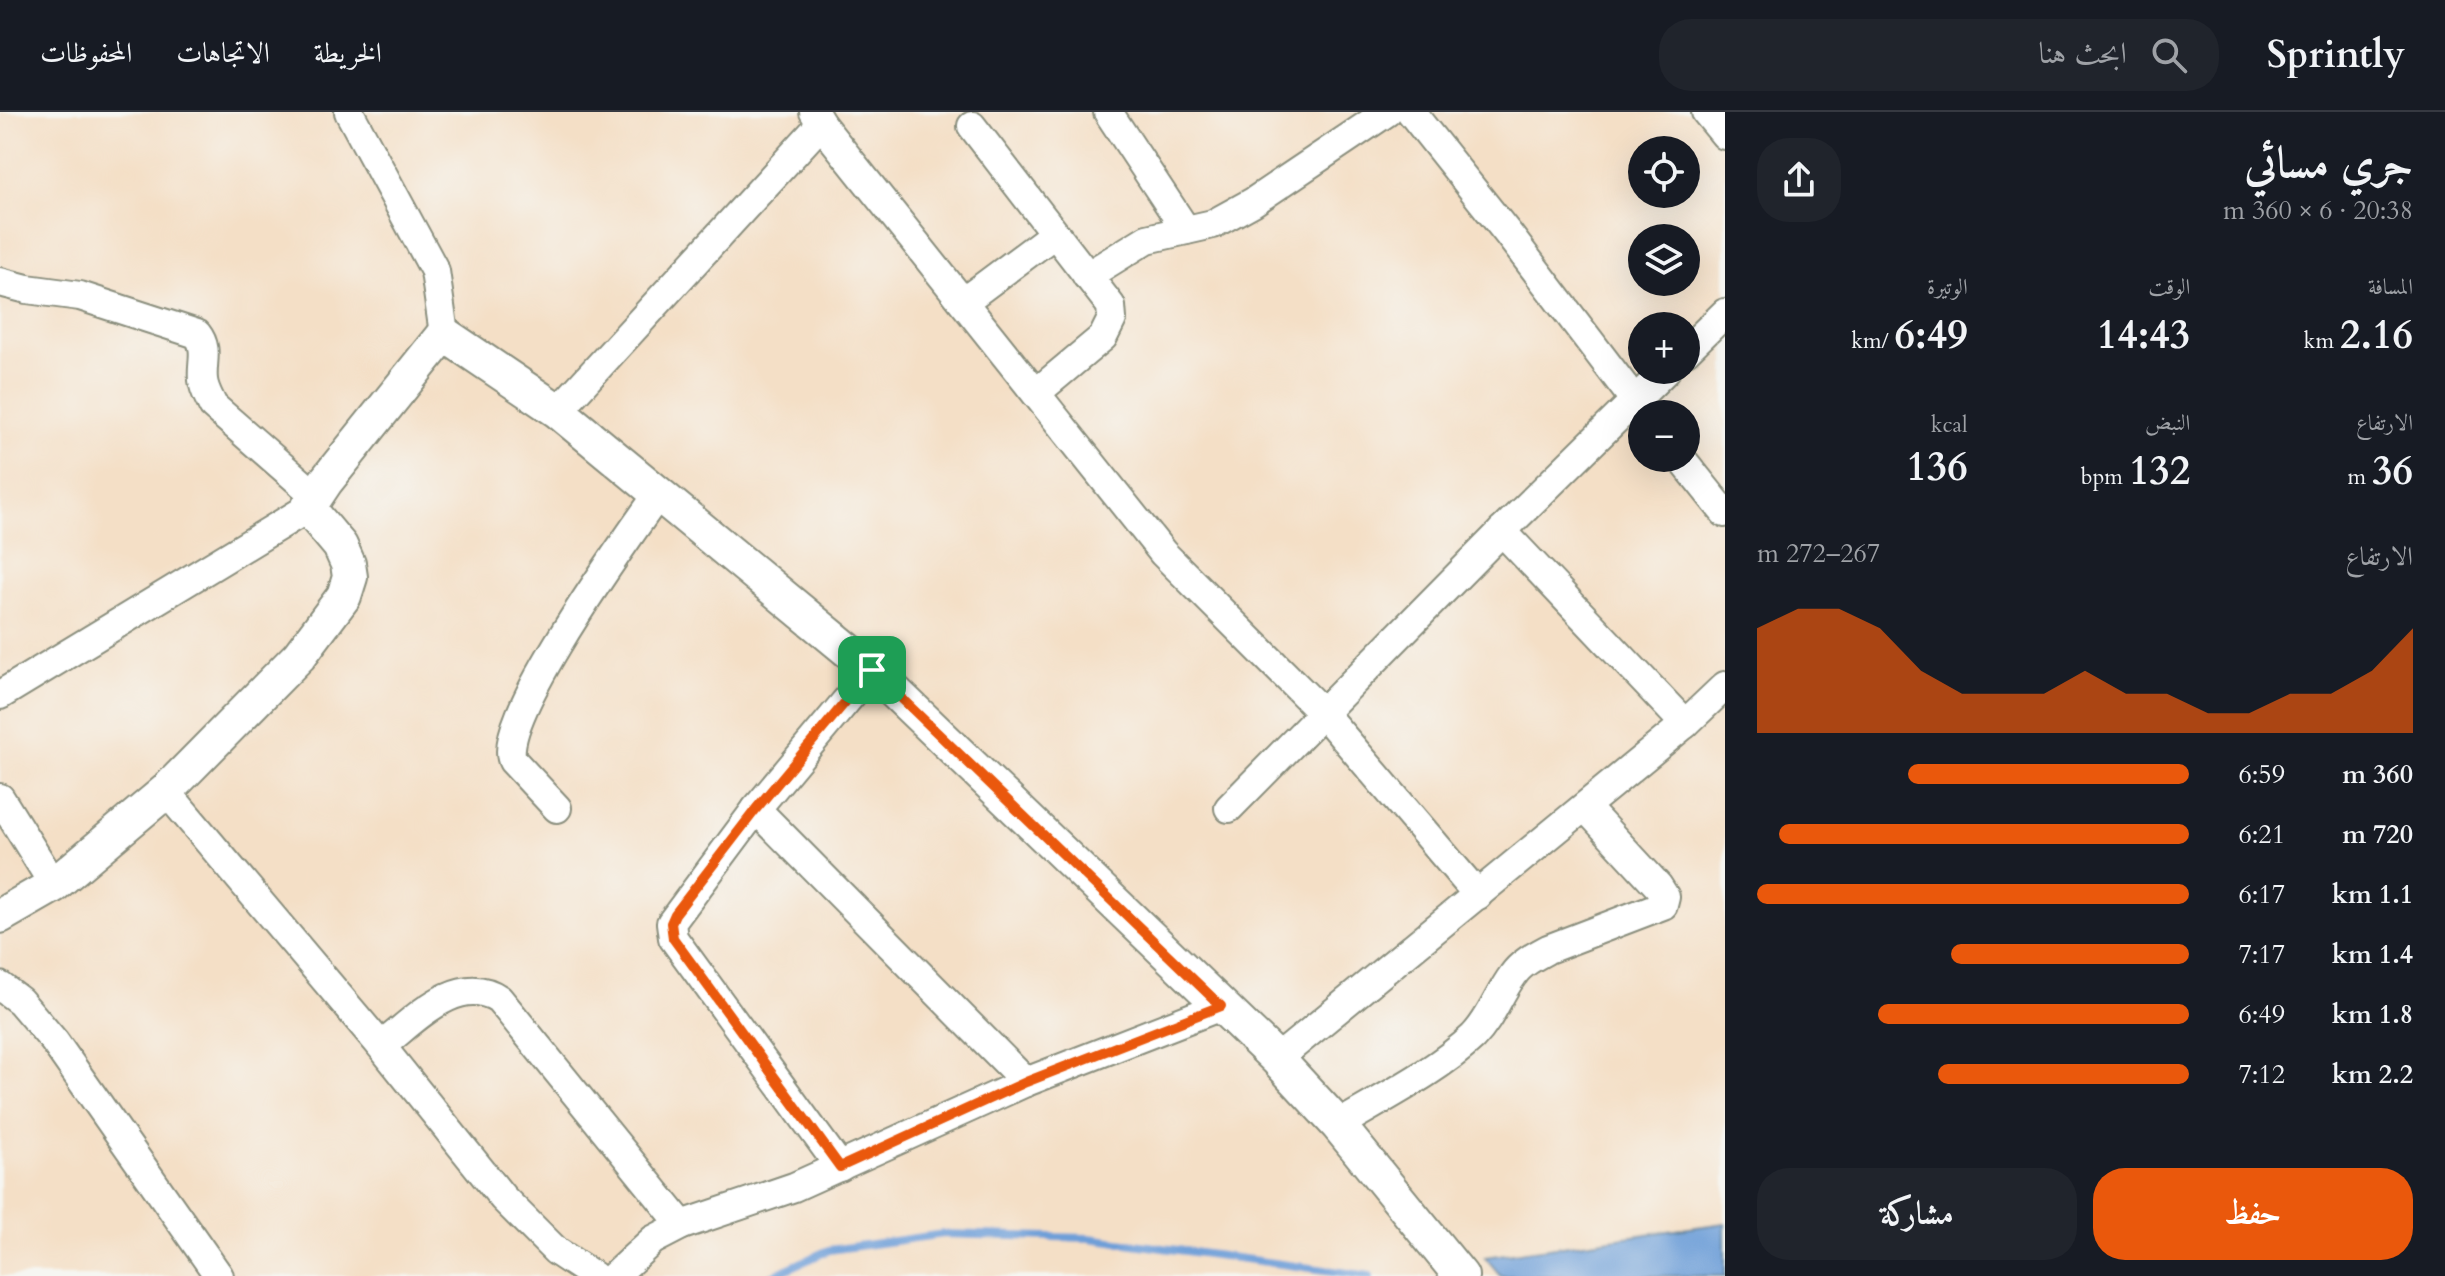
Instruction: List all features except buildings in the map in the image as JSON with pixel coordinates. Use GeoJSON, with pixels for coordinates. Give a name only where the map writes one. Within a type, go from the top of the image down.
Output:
{"type":"FeatureCollection","features":[{"type":"Feature","properties":{"kind":"street"},"geometry":{"type":"LineString","coordinates":[[0,695],[312,502],[444,334],[435,271],[349,112]]}},
{"type":"Feature","properties":{"kind":"street"},"geometry":{"type":"LineString","coordinates":[[1108,112],[1186,230]]}},
{"type":"Feature","properties":{"kind":"street"},"geometry":{"type":"LineString","coordinates":[[1087,276],[1147,239],[1213,224],[1253,202],[1387,112]]}},
{"type":"Feature","properties":{"kind":"street"},"geometry":{"type":"LineString","coordinates":[[1411,112],[1634,400]]}},
{"type":"Feature","properties":{"kind":"street"},"geometry":{"type":"LineString","coordinates":[[1706,112],[1725,135]]}},
{"type":"Feature","properties":{"kind":"street"},"geometry":{"type":"LineString","coordinates":[[558,411],[818,118],[1163,553],[1322,712],[1478,895]]}},
{"type":"Feature","properties":{"kind":"street"},"geometry":{"type":"LineString","coordinates":[[972,126],[1111,306],[1112,319],[1103,337],[1036,393]]}},
{"type":"Feature","properties":{"kind":"street"},"geometry":{"type":"LineString","coordinates":[[963,302],[1054,234]]}},
{"type":"Feature","properties":{"kind":"street"},"geometry":{"type":"LineString","coordinates":[[0,282],[80,296],[197,334],[205,351],[202,377],[213,406],[312,502],[340,546],[350,577],[344,596],[299,656],[166,791],[54,885],[0,916]]}},
{"type":"Feature","properties":{"kind":"street"},"geometry":{"type":"LineString","coordinates":[[1700,337],[1725,313]]}},
{"type":"Feature","properties":{"kind":"street"},"geometry":{"type":"LineString","coordinates":[[444,334],[558,411],[872,670],[1277,1059],[1338,1125],[1457,1271]]}},
{"type":"Feature","properties":{"kind":"street"},"geometry":{"type":"LineString","coordinates":[[1229,808],[1502,531],[1628,417]]}},
{"type":"Feature","properties":{"kind":"street"},"geometry":{"type":"LineString","coordinates":[[1692,472],[1725,513]]}},
{"type":"Feature","properties":{"kind":"street"},"geometry":{"type":"LineString","coordinates":[[557,808],[513,761],[511,742],[532,688],[553,651],[659,493]]}},
{"type":"Feature","properties":{"kind":"street"},"geometry":{"type":"LineString","coordinates":[[1502,531],[1685,724]]}},
{"type":"Feature","properties":{"kind":"street"},"geometry":{"type":"LineString","coordinates":[[840,1167],[673,938],[671,923],[756,809],[872,670]]}},
{"type":"Feature","properties":{"kind":"street"},"geometry":{"type":"LineString","coordinates":[[1277,1059],[1685,724],[1725,686]]}},
{"type":"Feature","properties":{"kind":"street"},"geometry":{"type":"LineString","coordinates":[[166,791],[381,1046],[503,1198],[556,1251],[594,1276]]}},
{"type":"Feature","properties":{"kind":"street"},"geometry":{"type":"LineString","coordinates":[[0,798],[54,885]]}},
{"type":"Feature","properties":{"kind":"street"},"geometry":{"type":"LineString","coordinates":[[1338,1125],[1452,1054],[1475,1035],[1513,975],[1529,959],[1570,940],[1653,911],[1665,902],[1658,886],[1585,807]]}},
{"type":"Feature","properties":{"kind":"street"},"geometry":{"type":"LineString","coordinates":[[756,809],[1026,1082]]}},
{"type":"Feature","properties":{"kind":"street"},"geometry":{"type":"LineString","coordinates":[[0,986],[20,1001],[54,1041],[219,1276]]}},
{"type":"Feature","properties":{"kind":"street"},"geometry":{"type":"LineString","coordinates":[[381,1046],[429,1009],[456,993],[468,990],[492,994],[682,1225]]}},
{"type":"Feature","properties":{"kind":"street"},"geometry":{"type":"LineString","coordinates":[[614,1276],[653,1240],[682,1225],[794,1187],[1026,1082],[1221,1006]]}},
{"type":"Feature","properties":{"kind":"water"},"geometry":{"type":"Polygon","coordinates":[[[1725,1223],[1725,1276],[1501,1276],[1485,1257],[1725,1223]]]}},
{"type":"Feature","properties":{"kind":"waterway"},"geometry":{"type":"LineString","coordinates":[[772,1276],[829,1250],[944,1234],[1089,1238],[1370,1276]]}},
{"type":"Feature","properties":{"kind":"route"},"geometry":{"type":"LineString","coordinates":[[872,670],[1221,1006],[1026,1082],[840,1167],[673,938],[671,923],[756,809],[872,670]]}}]}
